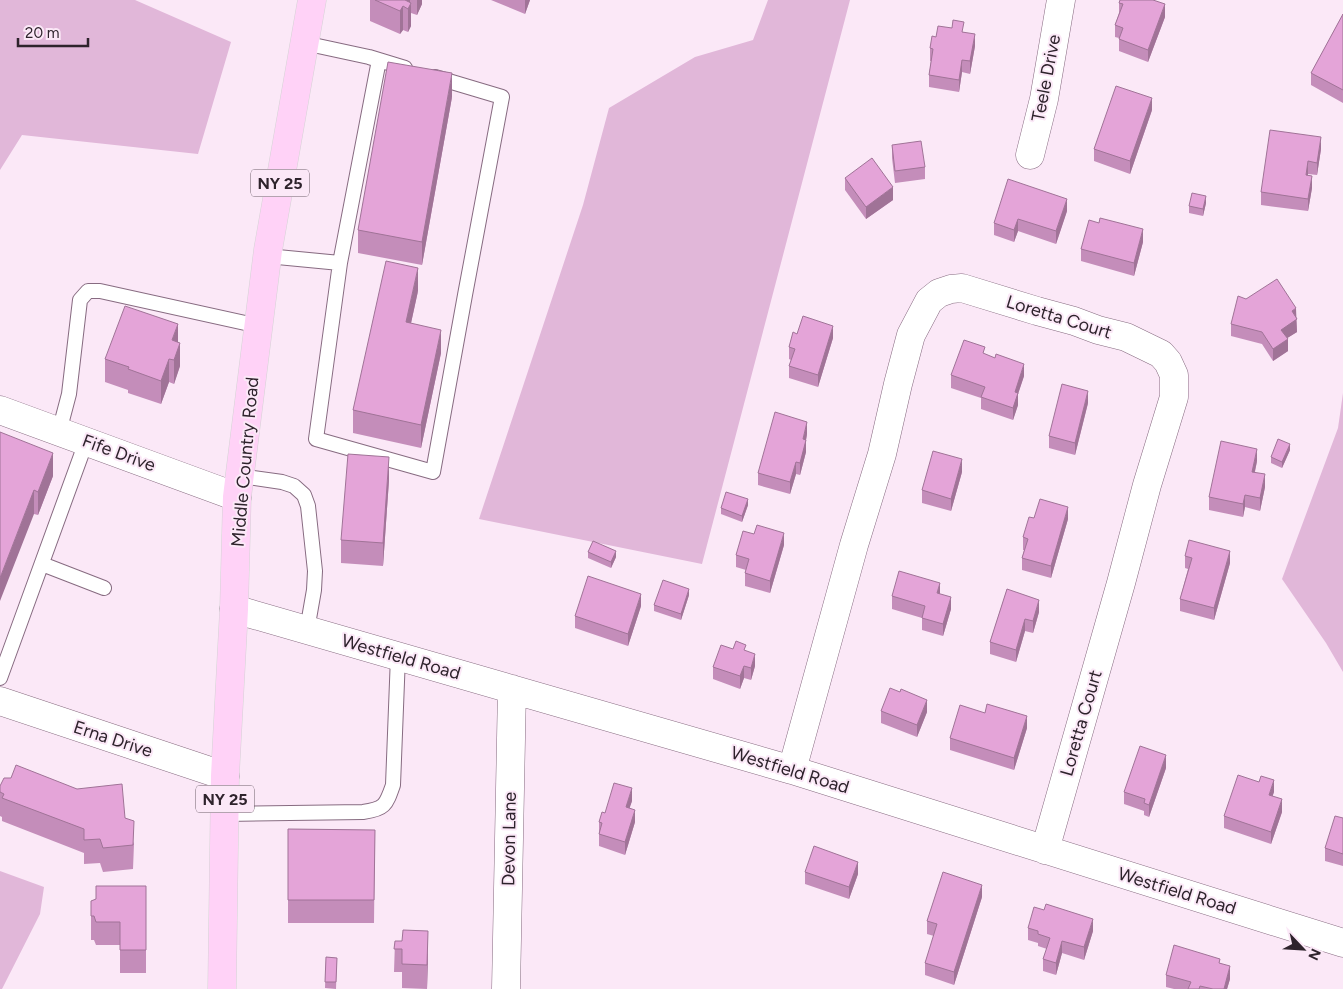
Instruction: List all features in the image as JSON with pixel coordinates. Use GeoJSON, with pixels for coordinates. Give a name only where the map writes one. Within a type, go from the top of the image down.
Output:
{"type":"FeatureCollection","features":[{"type":"Feature","properties":{"kind":"main road","name":"Middle Country Road"},"geometry":{"type":"LineString","coordinates":[[222,989],[225,776],[239,486],[267,256],[312,0]]}},
{"type":"Feature","properties":{"kind":"street","name":"Teele Drive"},"geometry":{"type":"LineString","coordinates":[[1030,155],[1044,99],[1061,0]]}},
{"type":"Feature","properties":{"kind":"street","name":"Loretta Court"},"geometry":{"type":"LineString","coordinates":[[792,770],[854,545],[882,454],[911,335],[929,300],[951,288],[962,288],[1126,337],[1161,354],[1168,362],[1174,375],[1174,397],[1147,485],[1045,850]]}},
{"type":"Feature","properties":{"kind":"street","name":"Fife Drive"},"geometry":{"type":"LineString","coordinates":[[0,410],[86,442],[239,486]]}},
{"type":"Feature","properties":{"kind":"street","name":"Westfield Road"},"geometry":{"type":"LineString","coordinates":[[234,609],[792,770],[1343,943]]}},
{"type":"Feature","properties":{"kind":"street","name":"Devon Lane"},"geometry":{"type":"LineString","coordinates":[[506,989],[512,689]]}},
{"type":"Feature","properties":{"kind":"street","name":"Erna Drive"},"geometry":{"type":"LineString","coordinates":[[0,701],[225,776]]}},
{"type":"Feature","properties":{"kind":"lane"},"geometry":{"type":"LineString","coordinates":[[304,43],[379,60],[502,97],[434,472],[316,438],[340,263],[379,60]]}},
{"type":"Feature","properties":{"kind":"lane"},"geometry":{"type":"LineString","coordinates":[[267,256],[340,263]]}},
{"type":"Feature","properties":{"kind":"lane"},"geometry":{"type":"LineString","coordinates":[[59,432],[69,394],[80,300],[88,290],[259,326]]}},
{"type":"Feature","properties":{"kind":"lane"},"geometry":{"type":"LineString","coordinates":[[0,678],[86,442]]}},
{"type":"Feature","properties":{"kind":"lane"},"geometry":{"type":"LineString","coordinates":[[239,486],[282,482],[294,486],[304,495],[308,506],[314,572],[314,590],[307,630]]}},
{"type":"Feature","properties":{"kind":"lane"},"geometry":{"type":"LineString","coordinates":[[42,564],[104,588]]}},
{"type":"Feature","properties":{"kind":"lane"},"geometry":{"type":"LineString","coordinates":[[224,814],[363,812],[377,810],[388,801],[393,785],[398,656]]}},
{"type":"Feature","properties":{"kind":"shaded area"},"geometry":{"type":"Polygon","coordinates":[[[0,0],[135,0],[231,42],[198,154],[22,135],[0,170],[0,0]]]}},
{"type":"Feature","properties":{"kind":"shaded area"},"geometry":{"type":"Polygon","coordinates":[[[768,0],[850,0],[702,564],[479,519],[583,205],[609,108],[695,57],[753,40],[768,0]]]}},
{"type":"Feature","properties":{"kind":"shaded area"},"geometry":{"type":"Polygon","coordinates":[[[1343,393],[1343,672],[1326,643],[1282,579],[1338,428],[1343,393]]]}},
{"type":"Feature","properties":{"kind":"shaded area"},"geometry":{"type":"Polygon","coordinates":[[[0,871],[44,887],[40,914],[2,989],[0,989],[0,871]]]}},
{"type":"Feature","properties":{"kind":"building"},"geometry":{"type":"Polygon","coordinates":[[[375,0],[405,0],[411,3],[408,9],[403,6],[400,11],[375,0]]]}},
{"type":"Feature","properties":{"kind":"building"},"geometry":{"type":"Polygon","coordinates":[[[1120,0],[1153,0],[1165,4],[1148,50],[1119,39],[1123,28],[1115,25],[1123,4],[1119,3],[1120,0]]]}},
{"type":"Feature","properties":{"kind":"building"},"geometry":{"type":"Polygon","coordinates":[[[1343,14],[1343,90],[1311,73],[1343,14]]]}},
{"type":"Feature","properties":{"kind":"building"},"geometry":{"type":"Polygon","coordinates":[[[953,20],[964,22],[962,32],[975,34],[970,61],[962,60],[959,80],[929,75],[933,49],[930,48],[932,36],[936,37],[938,26],[952,28],[953,20]]]}},
{"type":"Feature","properties":{"kind":"building"},"geometry":{"type":"Polygon","coordinates":[[[388,62],[452,73],[422,242],[358,230],[388,62]]]}},
{"type":"Feature","properties":{"kind":"building"},"geometry":{"type":"Polygon","coordinates":[[[1116,86],[1152,98],[1130,161],[1094,149],[1116,86]]]}},
{"type":"Feature","properties":{"kind":"building"},"geometry":{"type":"Polygon","coordinates":[[[1270,130],[1321,137],[1317,163],[1308,161],[1306,175],[1312,176],[1308,199],[1261,192],[1270,130]]]}},
{"type":"Feature","properties":{"kind":"building"},"geometry":{"type":"Polygon","coordinates":[[[921,141],[925,167],[895,171],[892,145],[921,141]]]}},
{"type":"Feature","properties":{"kind":"building"},"geometry":{"type":"Polygon","coordinates":[[[872,158],[893,187],[866,207],[845,178],[872,158]]]}},
{"type":"Feature","properties":{"kind":"building"},"geometry":{"type":"Polygon","coordinates":[[[1008,179],[1067,199],[1056,231],[1018,219],[1014,230],[994,223],[1008,179]]]}},
{"type":"Feature","properties":{"kind":"building"},"geometry":{"type":"Polygon","coordinates":[[[1192,193],[1206,196],[1203,209],[1189,206],[1192,193]]]}},
{"type":"Feature","properties":{"kind":"building"},"geometry":{"type":"Polygon","coordinates":[[[1100,218],[1143,229],[1134,263],[1081,249],[1089,220],[1099,223],[1100,218]]]}},
{"type":"Feature","properties":{"kind":"building"},"geometry":{"type":"Polygon","coordinates":[[[386,261],[418,268],[406,322],[441,330],[421,425],[353,410],[386,261]]]}},
{"type":"Feature","properties":{"kind":"building"},"geometry":{"type":"Polygon","coordinates":[[[1277,279],[1296,308],[1292,311],[1297,319],[1281,330],[1288,339],[1273,349],[1262,332],[1231,324],[1238,296],[1246,299],[1277,279]]]}},
{"type":"Feature","properties":{"kind":"building"},"geometry":{"type":"Polygon","coordinates":[[[125,306],[178,324],[172,340],[180,343],[174,360],[169,359],[161,381],[105,359],[125,306]]]}},
{"type":"Feature","properties":{"kind":"building"},"geometry":{"type":"Polygon","coordinates":[[[803,316],[833,326],[818,375],[789,366],[795,349],[789,347],[793,332],[797,334],[803,316]]]}},
{"type":"Feature","properties":{"kind":"building"},"geometry":{"type":"Polygon","coordinates":[[[964,340],[985,347],[983,353],[995,358],[996,354],[1024,364],[1015,392],[1018,393],[1013,408],[981,397],[985,387],[951,375],[964,340]]]}},
{"type":"Feature","properties":{"kind":"building"},"geometry":{"type":"Polygon","coordinates":[[[1062,384],[1088,391],[1075,443],[1049,436],[1062,384]]]}},
{"type":"Feature","properties":{"kind":"building"},"geometry":{"type":"Polygon","coordinates":[[[775,412],[807,422],[803,439],[806,440],[800,463],[796,462],[790,482],[758,473],[775,412]]]}},
{"type":"Feature","properties":{"kind":"building"},"geometry":{"type":"Polygon","coordinates":[[[0,432],[53,453],[38,492],[34,490],[0,578],[0,432]]]}},
{"type":"Feature","properties":{"kind":"building"},"geometry":{"type":"Polygon","coordinates":[[[1278,439],[1290,444],[1282,462],[1271,457],[1278,439]]]}},
{"type":"Feature","properties":{"kind":"building"},"geometry":{"type":"Polygon","coordinates":[[[1221,441],[1257,449],[1252,472],[1265,474],[1260,498],[1245,495],[1243,504],[1209,497],[1221,441]]]}},
{"type":"Feature","properties":{"kind":"building"},"geometry":{"type":"Polygon","coordinates":[[[933,451],[962,459],[951,499],[922,490],[933,451]]]}},
{"type":"Feature","properties":{"kind":"building"},"geometry":{"type":"Polygon","coordinates":[[[348,454],[389,457],[383,543],[341,540],[348,454]]]}},
{"type":"Feature","properties":{"kind":"building"},"geometry":{"type":"Polygon","coordinates":[[[726,492],[748,499],[742,516],[721,508],[726,492]]]}},
{"type":"Feature","properties":{"kind":"building"},"geometry":{"type":"Polygon","coordinates":[[[1040,499],[1068,507],[1051,566],[1022,558],[1028,539],[1023,537],[1029,517],[1034,518],[1040,499]]]}},
{"type":"Feature","properties":{"kind":"building"},"geometry":{"type":"Polygon","coordinates":[[[757,525],[784,533],[770,581],[745,573],[749,559],[736,555],[743,531],[754,534],[757,525]]]}},
{"type":"Feature","properties":{"kind":"building"},"geometry":{"type":"Polygon","coordinates":[[[1189,540],[1230,551],[1214,608],[1180,599],[1192,558],[1185,556],[1189,540]]]}},
{"type":"Feature","properties":{"kind":"building"},"geometry":{"type":"Polygon","coordinates":[[[593,541],[616,551],[611,562],[588,552],[593,541]]]}},
{"type":"Feature","properties":{"kind":"building"},"geometry":{"type":"Polygon","coordinates":[[[899,571],[940,583],[937,593],[951,597],[943,624],[922,618],[925,606],[892,596],[899,571]]]}},
{"type":"Feature","properties":{"kind":"building"},"geometry":{"type":"Polygon","coordinates":[[[588,576],[641,594],[628,634],[575,616],[588,576]]]}},
{"type":"Feature","properties":{"kind":"building"},"geometry":{"type":"Polygon","coordinates":[[[663,580],[689,589],[681,614],[654,605],[663,580]]]}},
{"type":"Feature","properties":{"kind":"building"},"geometry":{"type":"Polygon","coordinates":[[[1007,589],[1039,600],[1033,621],[1025,619],[1016,650],[990,642],[1007,589]]]}},
{"type":"Feature","properties":{"kind":"building"},"geometry":{"type":"Polygon","coordinates":[[[736,641],[746,645],[744,650],[755,654],[751,668],[744,666],[740,676],[713,667],[721,645],[733,649],[736,641]]]}},
{"type":"Feature","properties":{"kind":"building"},"geometry":{"type":"Polygon","coordinates":[[[890,688],[900,692],[901,689],[927,700],[917,725],[881,711],[890,688]]]}},
{"type":"Feature","properties":{"kind":"building"},"geometry":{"type":"Polygon","coordinates":[[[987,704],[1027,716],[1014,758],[950,738],[960,705],[985,713],[987,704]]]}},
{"type":"Feature","properties":{"kind":"building"},"geometry":{"type":"Polygon","coordinates":[[[1140,746],[1166,755],[1149,805],[1144,803],[1145,799],[1124,792],[1140,746]]]}},
{"type":"Feature","properties":{"kind":"building"},"geometry":{"type":"Polygon","coordinates":[[[16,765],[77,789],[122,784],[125,818],[134,821],[133,845],[103,848],[100,839],[84,840],[84,829],[2,798],[4,794],[0,792],[0,786],[4,778],[11,778],[16,765]]]}},
{"type":"Feature","properties":{"kind":"building"},"geometry":{"type":"Polygon","coordinates":[[[1238,775],[1259,782],[1261,776],[1274,780],[1269,795],[1282,799],[1271,832],[1224,816],[1238,775]]]}},
{"type":"Feature","properties":{"kind":"building"},"geometry":{"type":"Polygon","coordinates":[[[614,783],[632,788],[626,807],[635,810],[625,842],[599,834],[602,823],[599,822],[602,812],[605,813],[614,783]]]}},
{"type":"Feature","properties":{"kind":"building"},"geometry":{"type":"Polygon","coordinates":[[[1335,816],[1343,818],[1343,854],[1325,848],[1335,816]]]}},
{"type":"Feature","properties":{"kind":"building"},"geometry":{"type":"Polygon","coordinates":[[[288,829],[375,830],[374,900],[288,900],[288,829]]]}},
{"type":"Feature","properties":{"kind":"building"},"geometry":{"type":"Polygon","coordinates":[[[814,846],[858,862],[849,887],[805,872],[814,846]]]}},
{"type":"Feature","properties":{"kind":"building"},"geometry":{"type":"Polygon","coordinates":[[[943,872],[982,885],[954,972],[925,963],[937,924],[927,921],[943,872]]]}},
{"type":"Feature","properties":{"kind":"building"},"geometry":{"type":"Polygon","coordinates":[[[96,886],[146,886],[146,950],[120,950],[120,922],[96,922],[94,916],[91,916],[91,901],[96,899],[96,886]]]}},
{"type":"Feature","properties":{"kind":"building"},"geometry":{"type":"Polygon","coordinates":[[[1046,904],[1093,919],[1084,947],[1062,941],[1056,963],[1043,959],[1050,938],[1028,928],[1034,907],[1044,910],[1046,904]]]}},
{"type":"Feature","properties":{"kind":"building"},"geometry":{"type":"Polygon","coordinates":[[[403,930],[428,931],[427,965],[402,964],[402,949],[394,949],[395,941],[402,941],[403,930]]]}},
{"type":"Feature","properties":{"kind":"building"},"geometry":{"type":"Polygon","coordinates":[[[1174,945],[1220,959],[1219,963],[1230,966],[1224,989],[1200,986],[1199,989],[1188,989],[1191,982],[1166,975],[1174,945]]]}},
{"type":"Feature","properties":{"kind":"building"},"geometry":{"type":"Polygon","coordinates":[[[326,957],[337,958],[336,982],[325,982],[326,957]]]}}]}
